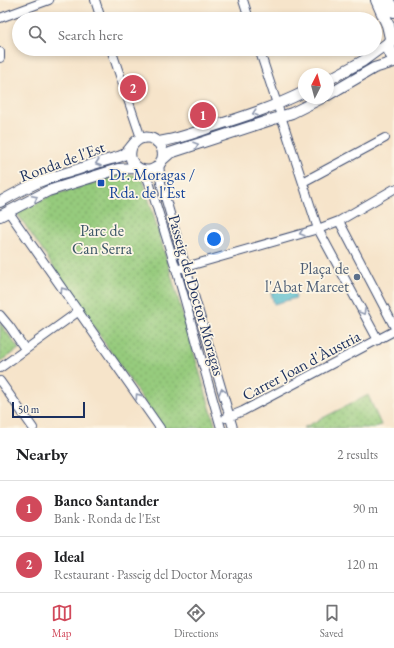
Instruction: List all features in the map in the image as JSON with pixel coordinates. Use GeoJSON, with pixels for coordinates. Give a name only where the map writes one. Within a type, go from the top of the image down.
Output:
{"type":"FeatureCollection","features":[{"type":"Feature","properties":{"kind":"main road"},"geometry":{"type":"LineString","coordinates":[[377,0],[388,25],[391,38],[389,48],[394,58]]}},
{"type":"Feature","properties":{"kind":"main road"},"geometry":{"type":"LineString","coordinates":[[387,0],[394,11]]}},
{"type":"Feature","properties":{"kind":"street"},"geometry":{"type":"LineString","coordinates":[[17,12],[50,0]]}},
{"type":"Feature","properties":{"kind":"street"},"geometry":{"type":"LineString","coordinates":[[95,0],[99,12]]}},
{"type":"Feature","properties":{"kind":"street"},"geometry":{"type":"LineString","coordinates":[[243,0],[247,12]]}},
{"type":"Feature","properties":{"kind":"street"},"geometry":{"type":"LineString","coordinates":[[0,18],[12,14]]}},
{"type":"Feature","properties":{"kind":"street"},"geometry":{"type":"LineString","coordinates":[[382,46],[391,38]]}},
{"type":"Feature","properties":{"kind":"street"},"geometry":{"type":"LineString","coordinates":[[0,52],[0,58]]}},
{"type":"Feature","properties":{"kind":"street"},"geometry":{"type":"LineString","coordinates":[[113,56],[141,138]]}},
{"type":"Feature","properties":{"kind":"street"},"geometry":{"type":"LineString","coordinates":[[261,56],[318,229],[378,340]]}},
{"type":"Feature","properties":{"kind":"street"},"geometry":{"type":"LineString","coordinates":[[334,77],[364,61],[370,56]]}},
{"type":"Feature","properties":{"kind":"street"},"geometry":{"type":"LineString","coordinates":[[334,91],[374,68],[394,62]]}},
{"type":"Feature","properties":{"kind":"street"},"geometry":{"type":"LineString","coordinates":[[157,142],[183,136],[266,109],[298,95]]}},
{"type":"Feature","properties":{"kind":"street"},"geometry":{"type":"LineString","coordinates":[[160,163],[163,152],[161,146],[157,142],[148,138],[141,138],[132,146],[130,159],[134,165],[142,169],[152,169],[160,163],[170,153],[282,116],[311,104]]}},
{"type":"Feature","properties":{"kind":"street"},"geometry":{"type":"LineString","coordinates":[[303,182],[385,138]]}},
{"type":"Feature","properties":{"kind":"street","name":"Ronda de l'Est"},"geometry":{"type":"LineString","coordinates":[[1,201],[44,180],[123,155],[132,146]]}},
{"type":"Feature","properties":{"kind":"street","name":"Passeig del Doctor Moragas"},"geometry":{"type":"LineString","coordinates":[[160,163],[159,177],[233,428]]}},
{"type":"Feature","properties":{"kind":"street","name":"Ronda de l'Est"},"geometry":{"type":"LineString","coordinates":[[4,214],[48,191],[118,169],[142,169]]}},
{"type":"Feature","properties":{"kind":"street","name":"Passeig del Doctor Moragas"},"geometry":{"type":"LineString","coordinates":[[142,169],[148,180],[176,269],[220,424]]}},
{"type":"Feature","properties":{"kind":"street"},"geometry":{"type":"LineString","coordinates":[[176,269],[318,229],[338,221],[394,189]]}},
{"type":"Feature","properties":{"kind":"street"},"geometry":{"type":"LineString","coordinates":[[4,214],[79,311],[160,428]]}},
{"type":"Feature","properties":{"kind":"street"},"geometry":{"type":"LineString","coordinates":[[338,221],[394,326]]}},
{"type":"Feature","properties":{"kind":"street"},"geometry":{"type":"LineString","coordinates":[[0,368],[79,311]]}},
{"type":"Feature","properties":{"kind":"street"},"geometry":{"type":"LineString","coordinates":[[0,316],[26,349]]}},
{"type":"Feature","properties":{"kind":"street","name":"Carrer Joan d'Àustria"},"geometry":{"type":"LineString","coordinates":[[220,424],[230,417],[394,331]]}},
{"type":"Feature","properties":{"kind":"street"},"geometry":{"type":"LineString","coordinates":[[0,381],[33,428]]}},
{"type":"Feature","properties":{"kind":"green space","name":"Parc de Can Serra"},"geometry":{"type":"Polygon","coordinates":[[[125,174],[142,176],[216,428],[162,428],[17,213],[50,196],[125,174]]]}},
{"type":"Feature","properties":{"kind":"green space"},"geometry":{"type":"Polygon","coordinates":[[[0,323],[19,349],[0,362],[0,323]]]}},
{"type":"Feature","properties":{"kind":"green space"},"geometry":{"type":"Polygon","coordinates":[[[368,395],[381,425],[373,428],[303,428],[368,395]]]}},
{"type":"Feature","properties":{"kind":"water"},"geometry":{"type":"Polygon","coordinates":[[[293,287],[296,298],[274,304],[271,293],[293,287]]]}},
{"type":"Feature","properties":{"kind":"place","name":"Ideal"},"geometry":{"type":"Point","coordinates":[133,88]}},
{"type":"Feature","properties":{"kind":"place","name":"Banco Santander"},"geometry":{"type":"Point","coordinates":[203,115]}},
{"type":"Feature","properties":{"kind":"place","name":"Dr. Moragas / Rda. de l'Est"},"geometry":{"type":"Point","coordinates":[101,183]}},
{"type":"Feature","properties":{"kind":"place","name":"Plaça de l'Abat Marcet"},"geometry":{"type":"Point","coordinates":[357,277]}}]}
